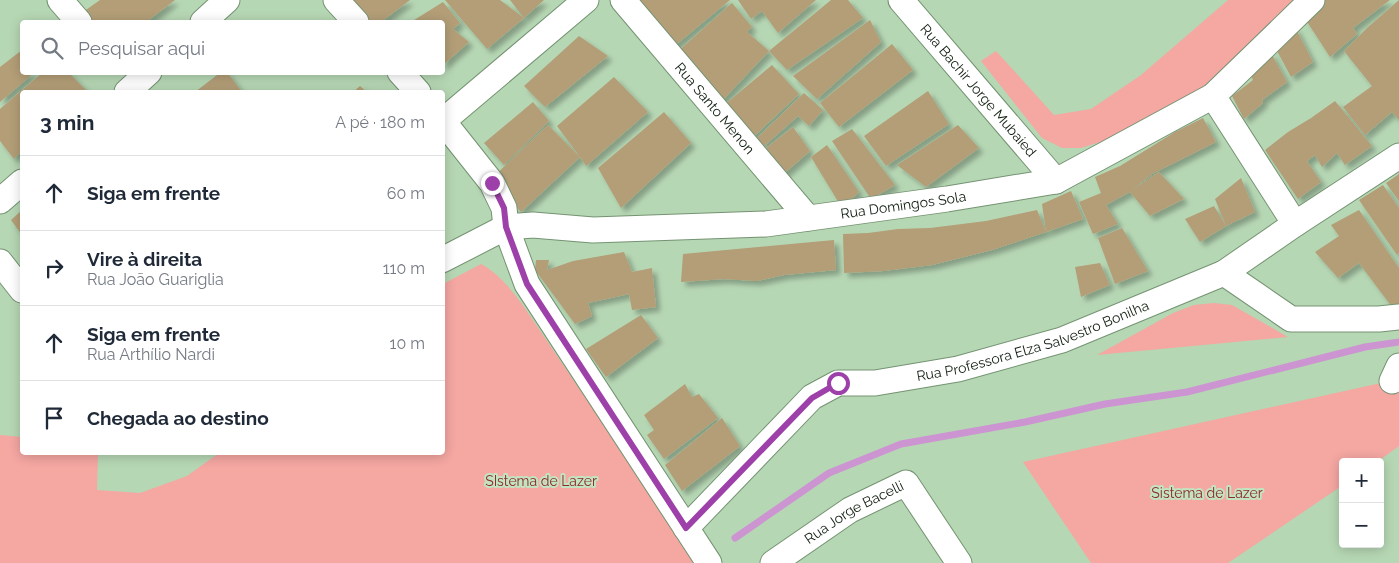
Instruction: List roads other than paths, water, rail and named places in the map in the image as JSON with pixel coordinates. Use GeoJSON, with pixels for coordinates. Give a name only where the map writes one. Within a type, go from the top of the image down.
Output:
{"type":"FeatureCollection","features":[{"type":"Feature","properties":{"kind":"street"},"geometry":{"type":"LineString","coordinates":[[60,0],[77,20]]}},
{"type":"Feature","properties":{"kind":"street"},"geometry":{"type":"LineString","coordinates":[[205,20],[227,0]]}},
{"type":"Feature","properties":{"kind":"street"},"geometry":{"type":"LineString","coordinates":[[336,0],[354,20]]}},
{"type":"Feature","properties":{"kind":"street"},"geometry":{"type":"LineString","coordinates":[[445,118],[586,0]]}},
{"type":"Feature","properties":{"kind":"street","name":"Rua Santo Menon"},"geometry":{"type":"LineString","coordinates":[[623,0],[808,218]]}},
{"type":"Feature","properties":{"kind":"street","name":"Rua Bachir Jorge Mubaied"},"geometry":{"type":"LineString","coordinates":[[901,0],[1056,180]]}},
{"type":"Feature","properties":{"kind":"street","name":"Rua Domingos Sola"},"geometry":{"type":"LineString","coordinates":[[445,258],[506,227],[533,225],[593,230],[766,224],[947,199],[1056,180],[1213,96],[1312,0]]}},
{"type":"Feature","properties":{"kind":"street"},"geometry":{"type":"LineString","coordinates":[[403,75],[416,90]]}},
{"type":"Feature","properties":{"kind":"street"},"geometry":{"type":"LineString","coordinates":[[1213,96],[1295,224]]}},
{"type":"Feature","properties":{"kind":"street"},"geometry":{"type":"LineString","coordinates":[[445,123],[492,183],[504,208],[506,227],[527,284],[710,563]]}},
{"type":"Feature","properties":{"kind":"street","name":"Rua Professora Elza Salvestro Bonilha"},"geometry":{"type":"LineString","coordinates":[[686,528],[812,398],[838,383],[874,383],[968,367],[1062,340],[1224,274],[1295,224],[1399,156]]}},
{"type":"Feature","properties":{"kind":"street"},"geometry":{"type":"LineString","coordinates":[[0,201],[20,184]]}},
{"type":"Feature","properties":{"kind":"street"},"geometry":{"type":"LineString","coordinates":[[0,262],[20,287]]}},
{"type":"Feature","properties":{"kind":"street"},"geometry":{"type":"LineString","coordinates":[[1224,274],[1290,319],[1378,319],[1399,317]]}},
{"type":"Feature","properties":{"kind":"street","name":"Rua Jorge Bacelli"},"geometry":{"type":"LineString","coordinates":[[773,563],[850,510],[906,483],[960,563]]}},
{"type":"Feature","properties":{"kind":"waterway"},"geometry":{"type":"LineString","coordinates":[[735,538],[829,473],[901,444],[1025,422],[1105,404],[1187,392],[1365,347],[1399,342]]}},
{"type":"Feature","properties":{"kind":"park label","name":"SIstema de Lazer"},"geometry":{"type":"Point","coordinates":[541,481]}},
{"type":"Feature","properties":{"kind":"park label","name":"Sistema de Lazer"},"geometry":{"type":"Point","coordinates":[1207,493]}}]}
